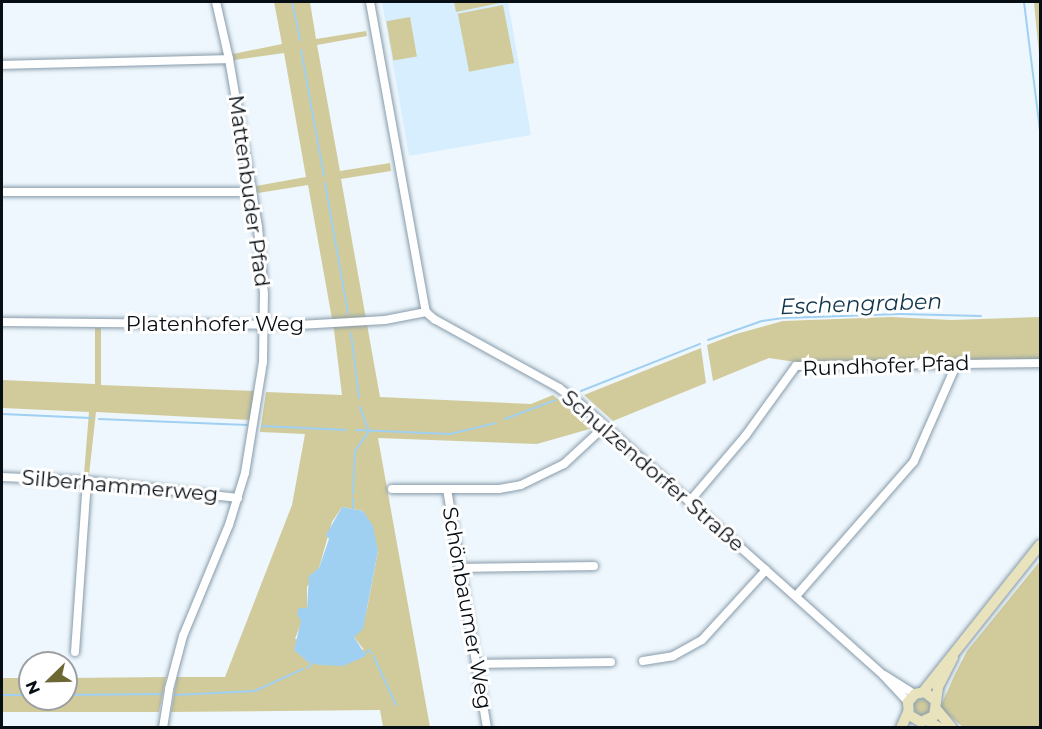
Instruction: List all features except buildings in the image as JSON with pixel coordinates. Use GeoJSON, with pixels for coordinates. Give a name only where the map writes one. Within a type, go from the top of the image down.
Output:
{"type":"FeatureCollection","features":[{"type":"Feature","properties":{"kind":"main road"},"geometry":{"type":"LineString","coordinates":[[919,723],[936,706],[938,687],[955,654],[1041,545]]}},
{"type":"Feature","properties":{"kind":"main road"},"geometry":{"type":"LineString","coordinates":[[901,728],[913,700],[943,664],[955,654]]}},
{"type":"Feature","properties":{"kind":"main road"},"geometry":{"type":"LineString","coordinates":[[913,700],[930,694],[951,728]]}},
{"type":"Feature","properties":{"kind":"main road"},"geometry":{"type":"LineString","coordinates":[[913,700],[919,723]]}},
{"type":"Feature","properties":{"kind":"main road"},"geometry":{"type":"LineString","coordinates":[[919,723],[940,728]]}},
{"type":"Feature","properties":{"kind":"street","name":"Mattenbuder Pfad"},"geometry":{"type":"LineString","coordinates":[[163,728],[169,689],[183,636],[215,562],[238,498],[259,399],[265,325],[261,253],[252,192],[229,59],[216,2]]}},
{"type":"Feature","properties":{"kind":"street"},"geometry":{"type":"LineString","coordinates":[[370,2],[426,312]]}},
{"type":"Feature","properties":{"kind":"street"},"geometry":{"type":"LineString","coordinates":[[2,65],[229,59]]}},
{"type":"Feature","properties":{"kind":"street"},"geometry":{"type":"LineString","coordinates":[[2,192],[252,192]]}},
{"type":"Feature","properties":{"kind":"street","name":"Platenhofer Weg"},"geometry":{"type":"LineString","coordinates":[[2,322],[265,325],[355,323],[426,312]]}},
{"type":"Feature","properties":{"kind":"street","name":"Schulzendorfer Straße"},"geometry":{"type":"LineString","coordinates":[[426,312],[434,319],[559,388],[913,700]]}},
{"type":"Feature","properties":{"kind":"street"},"geometry":{"type":"LineString","coordinates":[[796,596],[914,461],[957,363]]}},
{"type":"Feature","properties":{"kind":"street","name":"Rundhofer Pfad"},"geometry":{"type":"LineString","coordinates":[[688,502],[746,435],[796,366],[1041,363]]}},
{"type":"Feature","properties":{"kind":"street"},"geometry":{"type":"LineString","coordinates":[[392,489],[499,489],[528,483],[564,464],[604,427]]}},
{"type":"Feature","properties":{"kind":"street","name":"Silberhammerweg"},"geometry":{"type":"LineString","coordinates":[[2,477],[87,481],[238,498]]}},
{"type":"Feature","properties":{"kind":"street"},"geometry":{"type":"LineString","coordinates":[[75,651],[87,481]]}},
{"type":"Feature","properties":{"kind":"street","name":"Schönbaumer Weg"},"geometry":{"type":"LineString","coordinates":[[447,489],[487,728]]}},
{"type":"Feature","properties":{"kind":"street"},"geometry":{"type":"LineString","coordinates":[[459,568],[594,566]]}},
{"type":"Feature","properties":{"kind":"street"},"geometry":{"type":"LineString","coordinates":[[642,662],[673,656],[702,640],[766,570]]}},
{"type":"Feature","properties":{"kind":"street"},"geometry":{"type":"LineString","coordinates":[[477,664],[611,662]]}},
{"type":"Feature","properties":{"kind":"shaded area"},"geometry":{"type":"Polygon","coordinates":[[[274,2],[310,2],[316,39],[366,31],[367,36],[317,45],[340,171],[390,163],[391,171],[341,179],[380,397],[531,404],[553,395],[593,428],[537,444],[378,438],[430,727],[383,727],[380,710],[171,712],[177,677],[225,677],[292,505],[305,434],[260,432],[266,392],[342,395],[334,330],[308,185],[258,193],[256,186],[306,177],[284,53],[234,60],[233,54],[282,44],[274,2]],[[342,507],[332,522],[319,568],[307,587],[307,608],[295,639],[364,650],[354,637],[367,609],[378,551],[363,511],[342,507]]]}},
{"type":"Feature","properties":{"kind":"shaded area"},"geometry":{"type":"Polygon","coordinates":[[[382,2],[508,2],[531,135],[409,156],[382,2]]]}},
{"type":"Feature","properties":{"kind":"shaded area"},"geometry":{"type":"Polygon","coordinates":[[[454,2],[500,2],[500,3],[456,12],[454,2]]]}},
{"type":"Feature","properties":{"kind":"shaded area"},"geometry":{"type":"Polygon","coordinates":[[[1034,2],[1040,2],[1040,65],[1034,2]]]}},
{"type":"Feature","properties":{"kind":"shaded area"},"geometry":{"type":"Polygon","coordinates":[[[503,5],[514,63],[469,72],[458,14],[503,5]]]}},
{"type":"Feature","properties":{"kind":"shaded area"},"geometry":{"type":"Polygon","coordinates":[[[410,17],[417,56],[393,61],[386,21],[410,17]]]}},
{"type":"Feature","properties":{"kind":"shaded area"},"geometry":{"type":"Polygon","coordinates":[[[891,317],[951,320],[1040,317],[1040,359],[802,363],[769,358],[713,381],[707,345],[736,334],[783,321],[891,317]]]}},
{"type":"Feature","properties":{"kind":"shaded area"},"geometry":{"type":"Polygon","coordinates":[[[95,328],[101,328],[101,385],[255,391],[250,420],[96,412],[89,475],[84,474],[89,412],[2,408],[2,380],[95,384],[95,328]]]}},
{"type":"Feature","properties":{"kind":"shaded area"},"geometry":{"type":"Polygon","coordinates":[[[701,348],[706,383],[613,421],[584,395],[701,348]]]}},
{"type":"Feature","properties":{"kind":"shaded area"},"geometry":{"type":"Polygon","coordinates":[[[1040,561],[1040,727],[963,727],[940,708],[954,676],[967,651],[1040,561]]]}},
{"type":"Feature","properties":{"kind":"shaded area"},"geometry":{"type":"Polygon","coordinates":[[[166,677],[159,712],[2,712],[2,678],[18,678],[18,711],[78,711],[78,678],[166,677]]]}},
{"type":"Feature","properties":{"kind":"shaded area"},"geometry":{"type":"Polygon","coordinates":[[[922,699],[930,707],[922,715],[914,707],[922,699]]]}},
{"type":"Feature","properties":{"kind":"water"},"geometry":{"type":"Polygon","coordinates":[[[342,507],[363,511],[373,526],[378,551],[363,629],[354,637],[366,656],[343,666],[320,665],[309,663],[294,650],[301,621],[297,614],[299,608],[307,608],[309,576],[319,568],[329,539],[326,535],[342,507]]]}},
{"type":"Feature","properties":{"kind":"waterway"},"geometry":{"type":"LineString","coordinates":[[292,2],[300,40]]}},
{"type":"Feature","properties":{"kind":"waterway"},"geometry":{"type":"LineString","coordinates":[[1024,2],[1040,130]]}},
{"type":"Feature","properties":{"kind":"waterway"},"geometry":{"type":"LineString","coordinates":[[301,50],[324,176]]}},
{"type":"Feature","properties":{"kind":"waterway"},"geometry":{"type":"LineString","coordinates":[[325,183],[348,314]]}},
{"type":"Feature","properties":{"kind":"waterway","name":"Eschengraben"},"geometry":{"type":"LineString","coordinates":[[708,340],[762,321],[783,318],[900,314],[981,316]]}},
{"type":"Feature","properties":{"kind":"waterway"},"geometry":{"type":"LineString","coordinates":[[351,333],[359,398]]}},
{"type":"Feature","properties":{"kind":"waterway","name":"Eschengraben"},"geometry":{"type":"LineString","coordinates":[[581,391],[700,344]]}},
{"type":"Feature","properties":{"kind":"waterway","name":"Eschengraben"},"geometry":{"type":"LineString","coordinates":[[505,419],[556,400]]}},
{"type":"Feature","properties":{"kind":"waterway"},"geometry":{"type":"LineString","coordinates":[[353,494],[355,451],[369,431],[360,407]]}},
{"type":"Feature","properties":{"kind":"waterway","name":"Eschengraben"},"geometry":{"type":"LineString","coordinates":[[2,414],[91,418]]}},
{"type":"Feature","properties":{"kind":"waterway","name":"Eschengraben"},"geometry":{"type":"LineString","coordinates":[[99,419],[247,425]]}},
{"type":"Feature","properties":{"kind":"waterway","name":"Eschengraben"},"geometry":{"type":"LineString","coordinates":[[356,430],[450,434],[496,423]]}},
{"type":"Feature","properties":{"kind":"waterway","name":"Eschengraben"},"geometry":{"type":"LineString","coordinates":[[262,426],[346,430]]}},
{"type":"Feature","properties":{"kind":"waterway"},"geometry":{"type":"LineString","coordinates":[[353,498],[353,508]]}},
{"type":"Feature","properties":{"kind":"waterway"},"geometry":{"type":"LineString","coordinates":[[365,653],[369,650],[372,654]]}},
{"type":"Feature","properties":{"kind":"waterway"},"geometry":{"type":"LineString","coordinates":[[374,657],[396,705]]}},
{"type":"Feature","properties":{"kind":"waterway"},"geometry":{"type":"LineString","coordinates":[[307,668],[312,664]]}},
{"type":"Feature","properties":{"kind":"waterway"},"geometry":{"type":"LineString","coordinates":[[175,695],[255,691],[303,669]]}},
{"type":"Feature","properties":{"kind":"waterway"},"geometry":{"type":"LineString","coordinates":[[78,695],[161,694]]}},
{"type":"Feature","properties":{"kind":"waterway"},"geometry":{"type":"LineString","coordinates":[[2,695],[18,695]]}}]}
